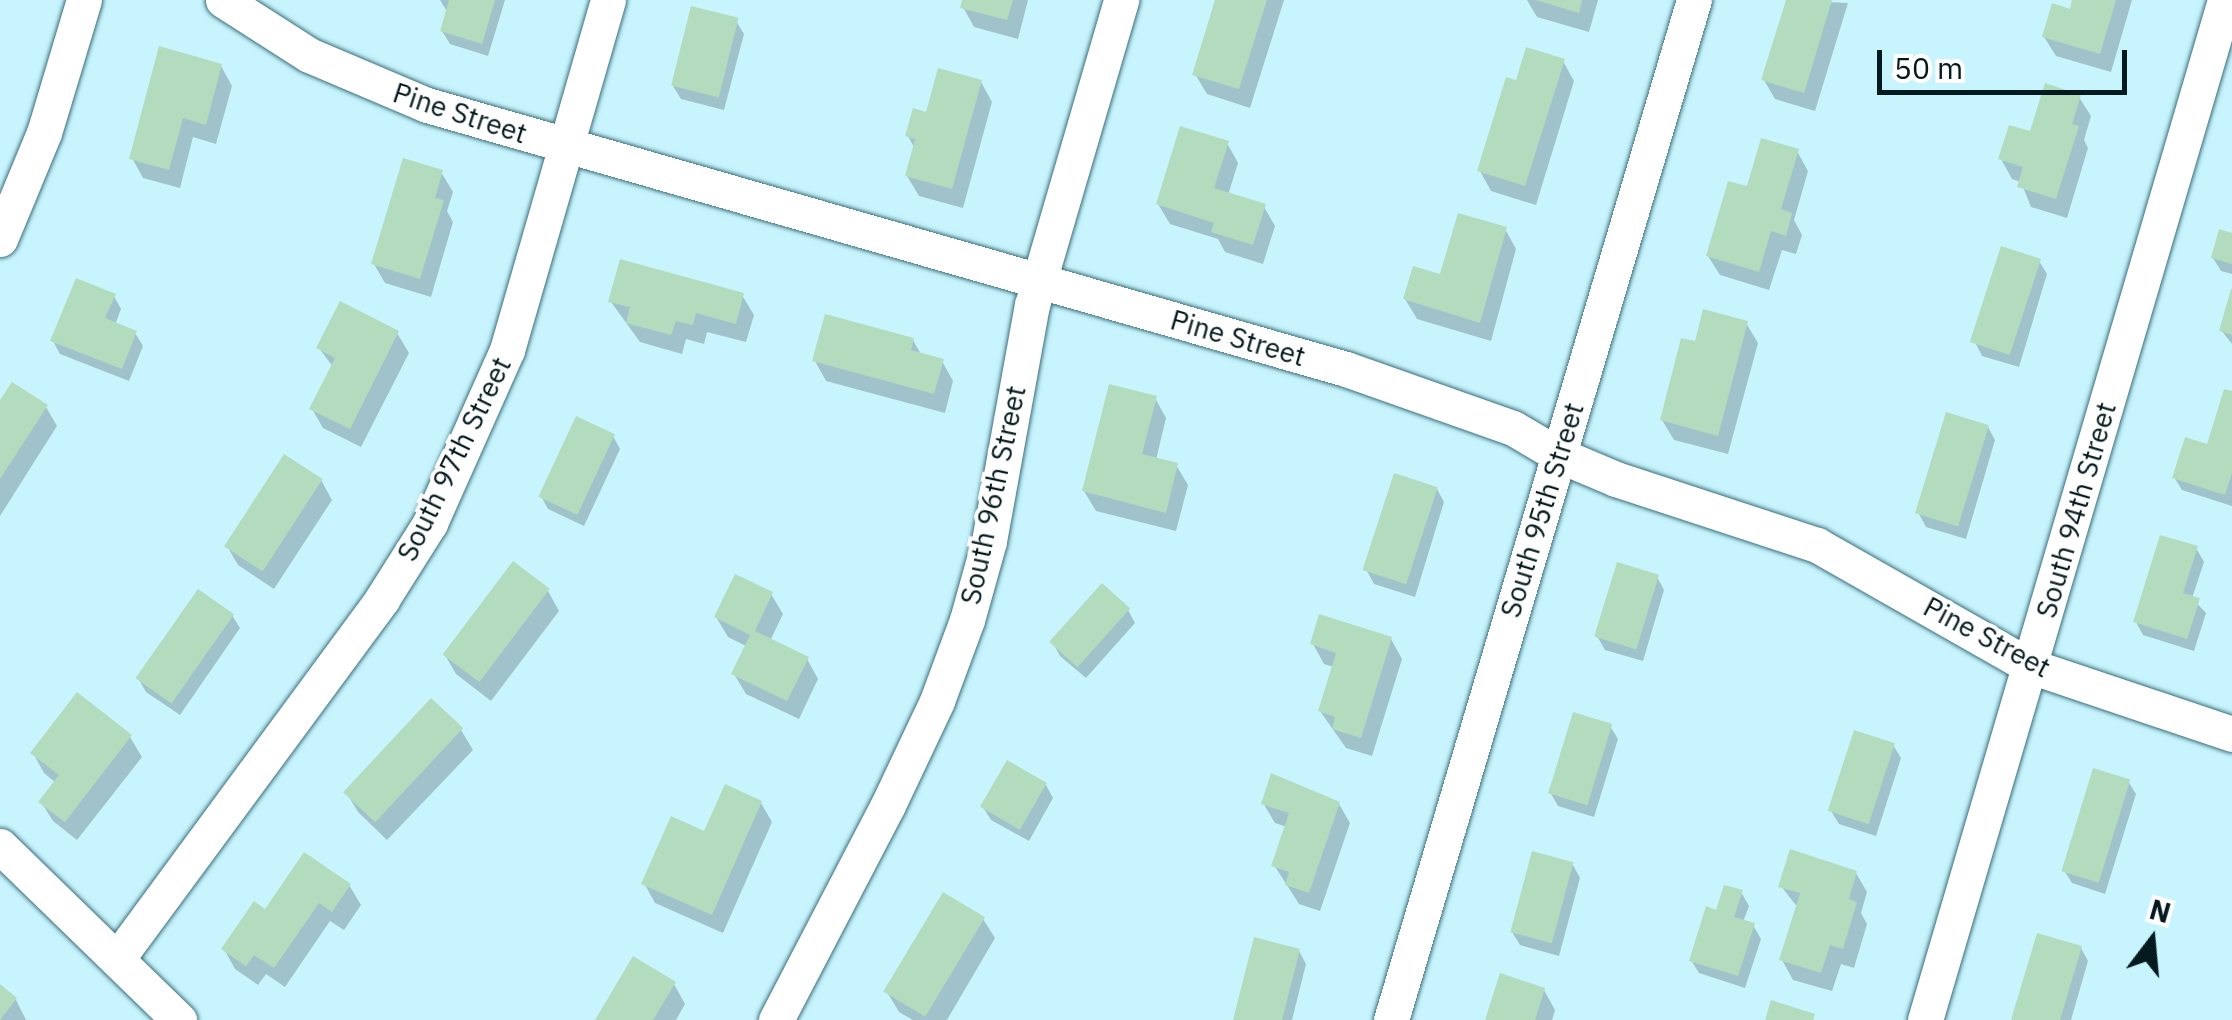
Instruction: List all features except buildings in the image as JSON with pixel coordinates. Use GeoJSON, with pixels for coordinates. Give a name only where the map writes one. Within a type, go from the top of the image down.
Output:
{"type":"FeatureCollection","features":[{"type":"Feature","properties":{"kind":"street"},"geometry":{"type":"LineString","coordinates":[[0,239],[44,133],[84,0]]}},
{"type":"Feature","properties":{"kind":"street","name":"Pine Street"},"geometry":{"type":"LineString","coordinates":[[223,0],[309,55],[427,105],[1346,369],[1513,428],[1559,455],[1616,479],[1817,545],[2030,666],[2232,734]]}},
{"type":"Feature","properties":{"kind":"street","name":"South 97th Street"},"geometry":{"type":"LineString","coordinates":[[117,959],[382,599],[430,522],[507,350],[608,0]]}},
{"type":"Feature","properties":{"kind":"street","name":"South 96th Street"},"geometry":{"type":"LineString","coordinates":[[776,1020],[887,807],[937,701],[967,620],[989,540],[1022,347],[1121,0]]}},
{"type":"Feature","properties":{"kind":"street","name":"South 95th Street"},"geometry":{"type":"LineString","coordinates":[[1390,1020],[1694,0]]}},
{"type":"Feature","properties":{"kind":"street","name":"South 94th Street"},"geometry":{"type":"LineString","coordinates":[[1924,1020],[2225,0]]}},
{"type":"Feature","properties":{"kind":"street"},"geometry":{"type":"LineString","coordinates":[[0,846],[179,1020]]}}]}
